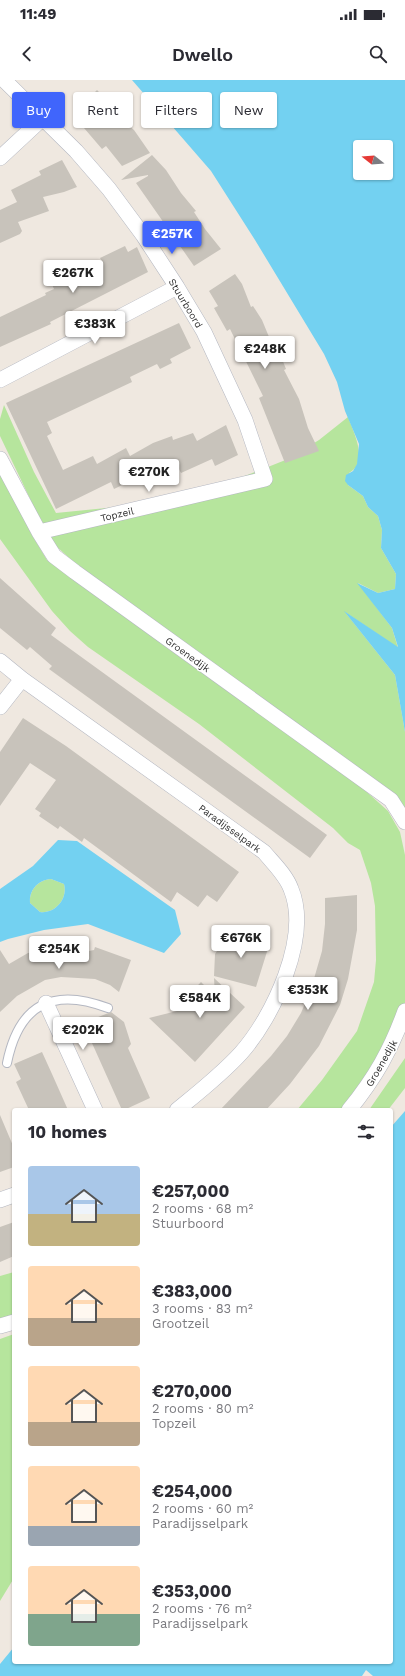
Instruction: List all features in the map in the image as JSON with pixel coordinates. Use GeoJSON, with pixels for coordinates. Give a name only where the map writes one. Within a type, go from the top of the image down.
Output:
{"type":"FeatureCollection","features":[{"type":"Feature","properties":{"kind":"street","name":"Stuurboord"},"geometry":{"type":"LineString","coordinates":[[4,80],[16,92]]}},
{"type":"Feature","properties":{"kind":"street"},"geometry":{"type":"LineString","coordinates":[[0,158],[32,128]]}},
{"type":"Feature","properties":{"kind":"street","name":"Stuurboord"},"geometry":{"type":"LineString","coordinates":[[53,128],[76,151],[109,189],[143,235],[177,287],[204,332],[245,420],[265,479]]}},
{"type":"Feature","properties":{"kind":"street"},"geometry":{"type":"LineString","coordinates":[[0,380],[177,287]]}},
{"type":"Feature","properties":{"kind":"street","name":"Groenedijk"},"geometry":{"type":"LineString","coordinates":[[0,459],[39,532],[54,556],[391,800],[405,822]]}},
{"type":"Feature","properties":{"kind":"street","name":"Topzeil"},"geometry":{"type":"LineString","coordinates":[[39,532],[265,479]]}},
{"type":"Feature","properties":{"kind":"street","name":"Paradijsselpark"},"geometry":{"type":"LineString","coordinates":[[0,661],[22,679],[264,852],[279,870],[291,889],[297,916],[294,949],[283,983],[266,1020],[241,1053],[203,1089],[179,1108]]}},
{"type":"Feature","properties":{"kind":"street"},"geometry":{"type":"LineString","coordinates":[[0,706],[22,679]]}},
{"type":"Feature","properties":{"kind":"street"},"geometry":{"type":"LineString","coordinates":[[46,1003],[94,1108]]}},
{"type":"Feature","properties":{"kind":"street","name":"Groenedijk"},"geometry":{"type":"LineString","coordinates":[[351,1108],[370,1083],[395,1039],[405,1011]]}},
{"type":"Feature","properties":{"kind":"street"},"geometry":{"type":"LineString","coordinates":[[0,1200],[12,1196]]}},
{"type":"Feature","properties":{"kind":"street"},"geometry":{"type":"LineString","coordinates":[[0,1326],[12,1323]]}},
{"type":"Feature","properties":{"kind":"lane"},"geometry":{"type":"LineString","coordinates":[[7,1063],[11,1044],[17,1030],[31,1013],[46,1003],[67,998],[89,1001],[108,1008]]}},
{"type":"Feature","properties":{"kind":"green space"},"geometry":{"type":"Polygon","coordinates":[[[4,405],[34,472],[56,513],[136,505],[222,485],[288,459],[319,440],[348,417],[356,439],[359,455],[355,468],[349,473],[348,485],[363,496],[368,507],[378,516],[382,530],[381,548],[396,574],[395,589],[378,593],[358,583],[392,628],[398,648],[345,612],[395,675],[405,732],[405,809],[77,565],[56,546],[34,507],[0,436],[0,419],[4,405]]]}},
{"type":"Feature","properties":{"kind":"green space"},"geometry":{"type":"Polygon","coordinates":[[[0,471],[32,535],[47,560],[349,776],[388,811],[400,832],[405,855],[405,1007],[352,1108],[299,1108],[322,1080],[357,1031],[374,982],[376,960],[375,906],[371,883],[360,850],[348,843],[333,828],[199,724],[88,647],[70,631],[52,611],[0,539],[0,471]]]}},
{"type":"Feature","properties":{"kind":"green space"},"geometry":{"type":"Polygon","coordinates":[[[51,879],[64,884],[64,895],[60,904],[56,908],[46,912],[40,912],[30,903],[31,894],[35,886],[42,881],[51,879]]]}},
{"type":"Feature","properties":{"kind":"green space"},"geometry":{"type":"Polygon","coordinates":[[[405,1058],[405,1088],[390,1108],[370,1108],[405,1058]]]}},
{"type":"Feature","properties":{"kind":"green space"},"geometry":{"type":"Polygon","coordinates":[[[12,1273],[12,1316],[0,1319],[0,1276],[12,1273]]]}},
{"type":"Feature","properties":{"kind":"green space"},"geometry":{"type":"Polygon","coordinates":[[[12,1335],[12,1581],[0,1601],[0,1339],[12,1335]]]}},
{"type":"Feature","properties":{"kind":"water"},"geometry":{"type":"Polygon","coordinates":[[[132,80],[405,80],[405,732],[395,675],[344,611],[398,647],[392,628],[357,583],[378,593],[395,589],[396,574],[381,548],[382,530],[378,516],[368,507],[363,496],[345,481],[346,475],[353,471],[357,464],[359,444],[345,411],[337,382],[324,354],[211,171],[174,128],[212,128],[212,92],[142,92],[132,80]]]}},
{"type":"Feature","properties":{"kind":"water"},"geometry":{"type":"Polygon","coordinates":[[[58,840],[77,841],[175,910],[181,934],[164,953],[88,924],[44,930],[0,942],[0,889],[33,866],[58,840]],[[51,879],[42,881],[35,886],[31,894],[30,903],[40,912],[46,912],[56,908],[60,904],[64,895],[64,884],[51,879]]]}},
{"type":"Feature","properties":{"kind":"water"},"geometry":{"type":"Polygon","coordinates":[[[405,1111],[405,1676],[373,1676],[366,1670],[362,1676],[0,1676],[0,1664],[12,1649],[12,1664],[393,1664],[393,1125],[405,1111]]]}},
{"type":"Feature","properties":{"kind":"building"},"geometry":{"type":"Polygon","coordinates":[[[84,128],[132,128],[150,153],[122,166],[106,146],[102,149],[84,128]]]}},
{"type":"Feature","properties":{"kind":"building"},"geometry":{"type":"Polygon","coordinates":[[[152,155],[166,170],[181,193],[196,211],[194,212],[205,229],[221,249],[194,266],[136,183],[148,175],[121,180],[152,155]]]}},
{"type":"Feature","properties":{"kind":"building"},"geometry":{"type":"Polygon","coordinates":[[[62,160],[77,187],[43,197],[49,211],[18,222],[22,231],[20,234],[0,243],[0,210],[17,202],[11,190],[41,175],[39,171],[62,160]]]}},
{"type":"Feature","properties":{"kind":"building"},"geometry":{"type":"Polygon","coordinates":[[[125,246],[128,252],[137,247],[148,272],[50,322],[51,324],[0,347],[0,317],[46,295],[45,293],[54,289],[51,282],[63,276],[66,283],[95,269],[94,268],[103,263],[100,258],[125,246]]]}},
{"type":"Feature","properties":{"kind":"building"},"geometry":{"type":"Polygon","coordinates":[[[235,274],[242,284],[251,307],[253,306],[262,320],[274,349],[282,359],[286,369],[284,370],[299,399],[308,428],[319,451],[285,463],[259,398],[263,396],[230,329],[227,331],[214,308],[218,306],[209,291],[235,274]]]}},
{"type":"Feature","properties":{"kind":"building"},"geometry":{"type":"Polygon","coordinates":[[[179,323],[191,348],[170,359],[172,363],[160,369],[157,364],[130,377],[132,382],[47,422],[52,433],[47,436],[63,470],[93,456],[97,464],[126,448],[130,456],[153,443],[172,436],[173,440],[193,433],[197,441],[226,425],[238,455],[215,466],[212,459],[181,473],[178,467],[148,481],[145,474],[114,489],[111,482],[56,509],[6,403],[179,323]]]}},
{"type":"Feature","properties":{"kind":"building"},"geometry":{"type":"Polygon","coordinates":[[[0,578],[56,628],[51,635],[327,835],[310,858],[49,669],[52,666],[30,647],[27,650],[0,628],[0,578]]]}},
{"type":"Feature","properties":{"kind":"building"},"geometry":{"type":"Polygon","coordinates":[[[23,718],[66,746],[239,872],[217,902],[207,895],[198,907],[177,892],[171,902],[84,838],[82,842],[60,826],[58,829],[39,816],[41,813],[35,809],[56,780],[30,763],[0,806],[0,752],[23,718]]]}},
{"type":"Feature","properties":{"kind":"building"},"geometry":{"type":"Polygon","coordinates":[[[357,895],[357,930],[348,979],[340,1005],[319,1046],[290,1084],[268,1108],[222,1108],[271,1056],[287,1036],[301,1013],[311,989],[322,951],[325,924],[325,898],[357,895]]]}},
{"type":"Feature","properties":{"kind":"building"},"geometry":{"type":"Polygon","coordinates":[[[231,930],[270,942],[256,987],[214,976],[215,954],[231,930]]]}},
{"type":"Feature","properties":{"kind":"building"},"geometry":{"type":"Polygon","coordinates":[[[65,945],[66,948],[79,953],[94,950],[95,947],[131,960],[119,992],[110,985],[95,979],[61,977],[45,980],[17,996],[0,1012],[0,950],[9,964],[28,953],[65,945]]]}},
{"type":"Feature","properties":{"kind":"building"},"geometry":{"type":"Polygon","coordinates":[[[214,978],[245,1007],[195,1062],[149,1018],[189,1008],[182,1002],[201,982],[215,996],[214,978]]]}},
{"type":"Feature","properties":{"kind":"building"},"geometry":{"type":"Polygon","coordinates":[[[111,1012],[124,1022],[131,1044],[128,1048],[150,1098],[128,1108],[121,1108],[83,1023],[111,1012]]]}},
{"type":"Feature","properties":{"kind":"building"},"geometry":{"type":"Polygon","coordinates":[[[42,1052],[67,1108],[28,1108],[16,1082],[21,1079],[14,1064],[42,1052]]]}},
{"type":"Feature","properties":{"kind":"building"},"geometry":{"type":"Polygon","coordinates":[[[0,1115],[12,1143],[12,1168],[0,1172],[0,1115]]]}},
{"type":"Feature","properties":{"kind":"building"},"geometry":{"type":"Polygon","coordinates":[[[12,1223],[12,1257],[0,1262],[0,1227],[12,1223]]]}}]}
